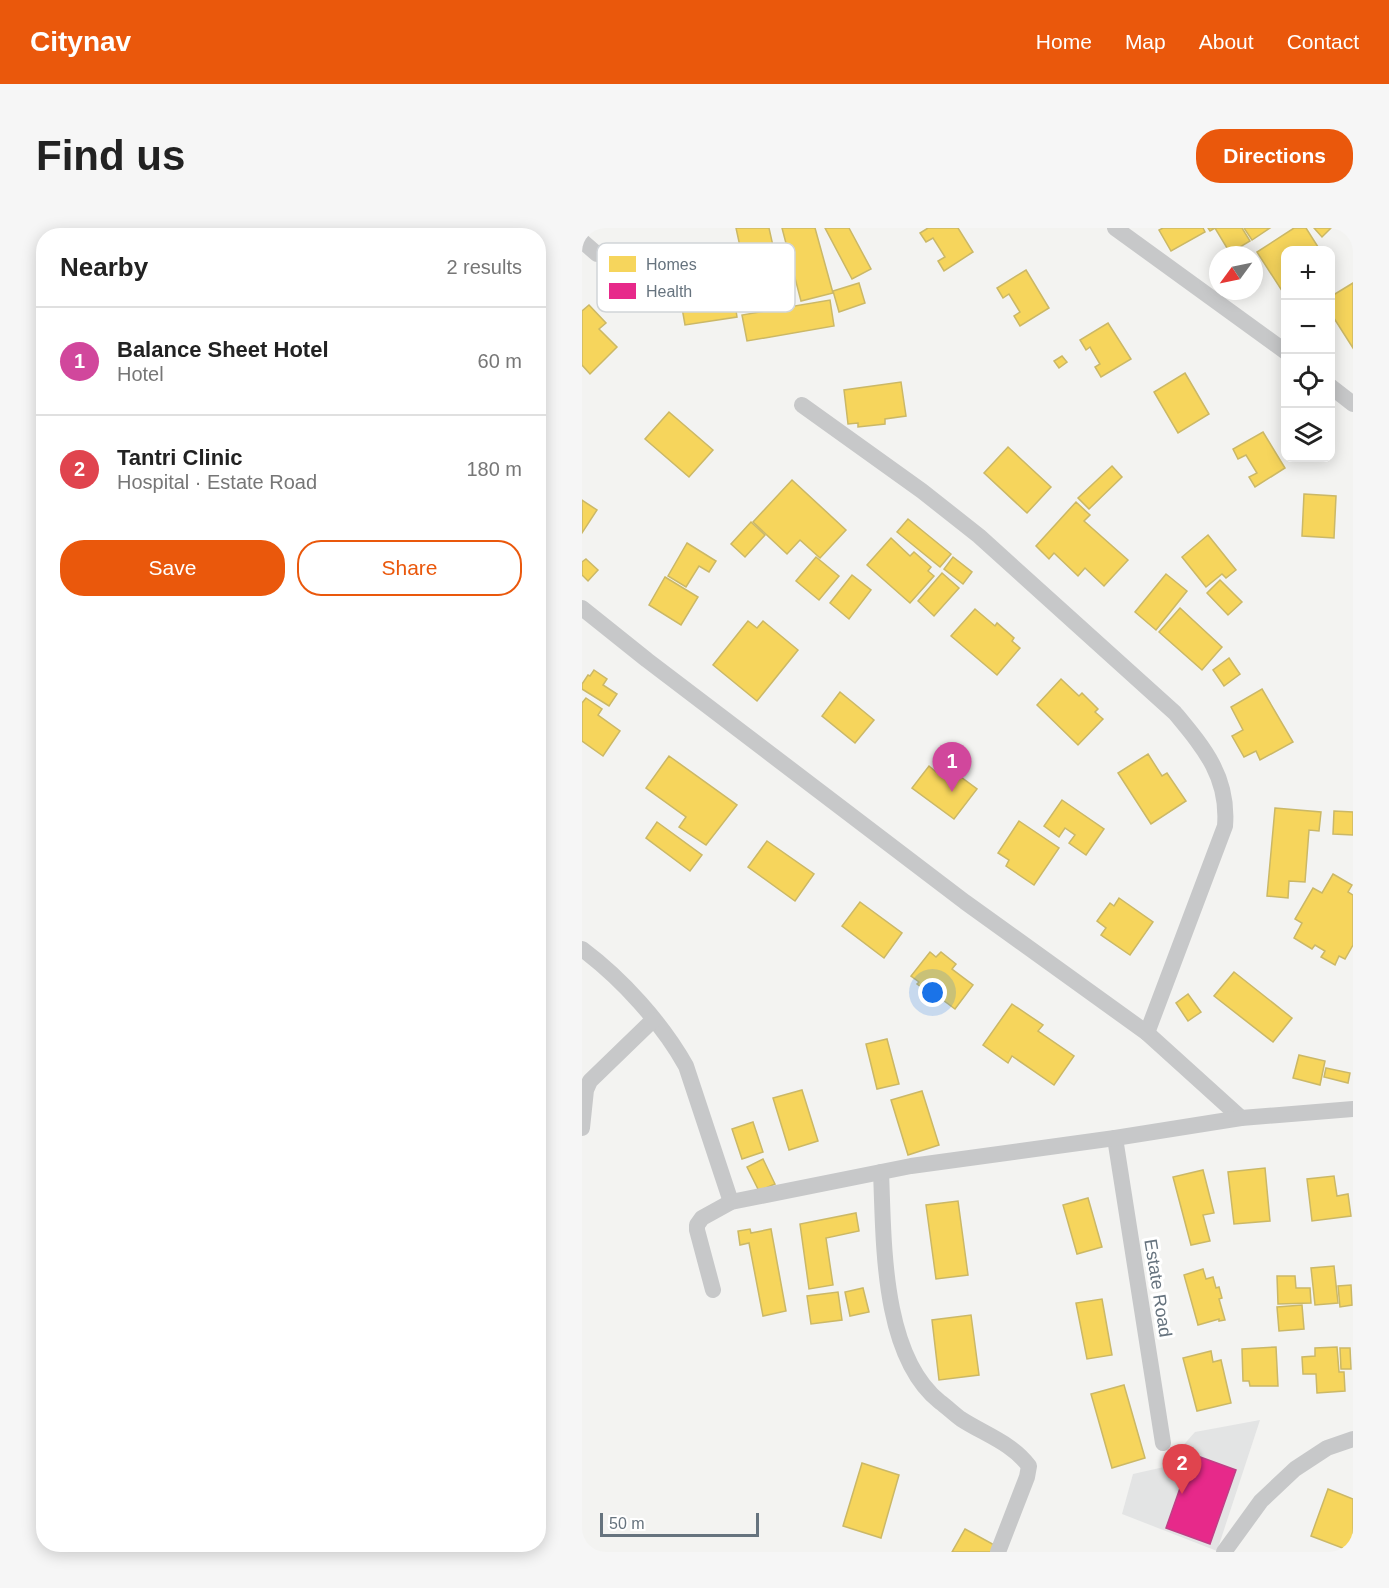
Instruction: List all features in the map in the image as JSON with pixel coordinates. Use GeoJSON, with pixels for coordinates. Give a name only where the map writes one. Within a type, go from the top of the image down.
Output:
{"type":"FeatureCollection","features":[{"type":"Feature","properties":{"kind":"street"},"geometry":{"type":"LineString","coordinates":[[1115,228],[1281,348]]}},
{"type":"Feature","properties":{"kind":"street"},"geometry":{"type":"LineString","coordinates":[[582,241],[597,255]]}},
{"type":"Feature","properties":{"kind":"street"},"geometry":{"type":"LineString","coordinates":[[1335,390],[1353,404]]}},
{"type":"Feature","properties":{"kind":"street"},"geometry":{"type":"LineString","coordinates":[[802,405],[922,491],[979,536],[1175,713],[1200,743],[1217,772],[1227,807],[1225,826],[1147,1033]]}},
{"type":"Feature","properties":{"kind":"street"},"geometry":{"type":"LineString","coordinates":[[582,608],[656,668],[965,902],[1147,1033],[1241,1118]]}},
{"type":"Feature","properties":{"kind":"street"},"geometry":{"type":"LineString","coordinates":[[582,949],[625,986],[674,1046],[686,1066],[731,1202]]}},
{"type":"Feature","properties":{"kind":"street"},"geometry":{"type":"LineString","coordinates":[[582,1128],[586,1090],[590,1082],[653,1020]]}},
{"type":"Feature","properties":{"kind":"street"},"geometry":{"type":"LineString","coordinates":[[713,1290],[697,1225],[702,1218],[731,1202],[911,1166],[1241,1118],[1353,1109]]}},
{"type":"Feature","properties":{"kind":"street","name":"Estate Road"},"geometry":{"type":"LineString","coordinates":[[1115,1138],[1163,1443]]}},
{"type":"Feature","properties":{"kind":"street"},"geometry":{"type":"LineString","coordinates":[[881,1172],[884,1247],[895,1323],[915,1376],[929,1393],[960,1418],[999,1440],[1022,1457],[1029,1466],[1027,1477],[998,1552]]}},
{"type":"Feature","properties":{"kind":"street"},"geometry":{"type":"LineString","coordinates":[[1224,1552],[1261,1501],[1295,1469],[1327,1448],[1353,1439]]}},
{"type":"Feature","properties":{"kind":"shaded area"},"geometry":{"type":"Polygon","coordinates":[[[1260,1420],[1217,1551],[1122,1514],[1133,1474],[1164,1467],[1195,1432],[1260,1420]]]}},
{"type":"Feature","properties":{"kind":"building: Homes"},"geometry":{"type":"Polygon","coordinates":[[[736,228],[769,228],[772,243],[739,243],[736,228]]]}},
{"type":"Feature","properties":{"kind":"building: Homes"},"geometry":{"type":"Polygon","coordinates":[[[782,228],[815,228],[833,293],[801,301],[795,278],[795,243],[786,243],[782,228]]]}},
{"type":"Feature","properties":{"kind":"building: Homes"},"geometry":{"type":"Polygon","coordinates":[[[825,228],[849,228],[871,269],[852,279],[825,228]]]}},
{"type":"Feature","properties":{"kind":"building: Homes"},"geometry":{"type":"Polygon","coordinates":[[[928,228],[958,228],[973,252],[944,271],[938,261],[945,257],[933,238],[926,242],[920,233],[928,228]]]}},
{"type":"Feature","properties":{"kind":"building: Homes"},"geometry":{"type":"Polygon","coordinates":[[[1163,228],[1203,228],[1205,232],[1171,251],[1159,230],[1163,228]]]}},
{"type":"Feature","properties":{"kind":"building: Homes"},"geometry":{"type":"Polygon","coordinates":[[[1215,228],[1242,228],[1250,241],[1242,246],[1226,246],[1215,228]]]}},
{"type":"Feature","properties":{"kind":"building: Homes"},"geometry":{"type":"Polygon","coordinates":[[[1244,228],[1270,228],[1252,240],[1244,228]]]}},
{"type":"Feature","properties":{"kind":"building: Homes"},"geometry":{"type":"Polygon","coordinates":[[[1294,228],[1306,228],[1317,246],[1281,246],[1281,289],[1263,261],[1263,248],[1294,228]]]}},
{"type":"Feature","properties":{"kind":"building: Homes"},"geometry":{"type":"Polygon","coordinates":[[[1314,228],[1331,228],[1322,237],[1314,228]]]}},
{"type":"Feature","properties":{"kind":"building: Homes"},"geometry":{"type":"Polygon","coordinates":[[[1026,270],[1049,308],[1020,326],[1014,316],[1020,312],[1009,294],[1003,298],[997,288],[1026,270]]]}},
{"type":"Feature","properties":{"kind":"building: Homes"},"geometry":{"type":"Polygon","coordinates":[[[859,283],[865,303],[839,312],[833,291],[859,283]]]}},
{"type":"Feature","properties":{"kind":"building: Homes"},"geometry":{"type":"Polygon","coordinates":[[[1353,283],[1353,348],[1335,320],[1335,294],[1353,283]]]}},
{"type":"Feature","properties":{"kind":"building: Homes"},"geometry":{"type":"Polygon","coordinates":[[[830,300],[834,326],[747,341],[742,315],[760,312],[795,312],[795,306],[830,300]]]}},
{"type":"Feature","properties":{"kind":"building: Homes"},"geometry":{"type":"Polygon","coordinates":[[[589,305],[606,323],[599,329],[617,347],[590,374],[582,365],[582,311],[589,305]]]}},
{"type":"Feature","properties":{"kind":"building: Homes"},"geometry":{"type":"Polygon","coordinates":[[[683,312],[736,312],[737,317],[685,325],[683,312]]]}},
{"type":"Feature","properties":{"kind":"building: Homes"},"geometry":{"type":"Polygon","coordinates":[[[1108,323],[1131,359],[1101,377],[1095,367],[1100,364],[1090,347],[1086,350],[1080,340],[1108,323]]]}},
{"type":"Feature","properties":{"kind":"building: Homes"},"geometry":{"type":"Polygon","coordinates":[[[1062,356],[1067,362],[1059,368],[1054,361],[1062,356]]]}},
{"type":"Feature","properties":{"kind":"building: Homes"},"geometry":{"type":"Polygon","coordinates":[[[1185,373],[1209,414],[1178,433],[1154,392],[1185,373]]]}},
{"type":"Feature","properties":{"kind":"building: Homes"},"geometry":{"type":"Polygon","coordinates":[[[901,382],[906,416],[885,419],[885,424],[858,427],[858,423],[848,424],[844,390],[901,382]]]}},
{"type":"Feature","properties":{"kind":"building: Homes"},"geometry":{"type":"Polygon","coordinates":[[[669,412],[713,450],[689,477],[645,439],[669,412]]]}},
{"type":"Feature","properties":{"kind":"building: Homes"},"geometry":{"type":"Polygon","coordinates":[[[1263,432],[1285,468],[1255,487],[1249,477],[1257,473],[1246,455],[1238,459],[1233,449],[1263,432]]]}},
{"type":"Feature","properties":{"kind":"building: Homes"},"geometry":{"type":"Polygon","coordinates":[[[1008,447],[1051,487],[1027,513],[984,473],[1008,447]]]}},
{"type":"Feature","properties":{"kind":"building: Homes"},"geometry":{"type":"Polygon","coordinates":[[[1112,466],[1122,477],[1089,509],[1078,498],[1112,466]]]}},
{"type":"Feature","properties":{"kind":"building: Homes"},"geometry":{"type":"Polygon","coordinates":[[[792,480],[846,530],[820,558],[800,540],[787,554],[753,522],[792,480]]]}},
{"type":"Feature","properties":{"kind":"building: Homes"},"geometry":{"type":"Polygon","coordinates":[[[1304,494],[1336,496],[1334,538],[1302,536],[1304,494]]]}},
{"type":"Feature","properties":{"kind":"building: Homes"},"geometry":{"type":"Polygon","coordinates":[[[582,500],[597,510],[582,533],[582,500]]]}},
{"type":"Feature","properties":{"kind":"building: Homes"},"geometry":{"type":"Polygon","coordinates":[[[1076,502],[1090,515],[1084,521],[1128,560],[1104,586],[1085,568],[1078,576],[1054,553],[1049,559],[1036,546],[1076,502]]]}},
{"type":"Feature","properties":{"kind":"building: Homes"},"geometry":{"type":"Polygon","coordinates":[[[908,519],[951,554],[940,567],[897,532],[908,519]]]}},
{"type":"Feature","properties":{"kind":"building: Homes"},"geometry":{"type":"Polygon","coordinates":[[[751,522],[765,535],[745,557],[731,544],[751,522]]]}},
{"type":"Feature","properties":{"kind":"building: Homes"},"geometry":{"type":"Polygon","coordinates":[[[1208,535],[1236,570],[1226,578],[1222,574],[1206,587],[1182,557],[1208,535]]]}},
{"type":"Feature","properties":{"kind":"building: Homes"},"geometry":{"type":"Polygon","coordinates":[[[891,538],[910,556],[914,552],[931,567],[928,571],[934,576],[910,603],[867,565],[891,538]]]}},
{"type":"Feature","properties":{"kind":"building: Homes"},"geometry":{"type":"Polygon","coordinates":[[[687,543],[716,561],[709,572],[699,566],[686,587],[668,576],[687,543]]]}},
{"type":"Feature","properties":{"kind":"building: Homes"},"geometry":{"type":"Polygon","coordinates":[[[816,557],[839,576],[819,600],[796,581],[816,557]]]}},
{"type":"Feature","properties":{"kind":"building: Homes"},"geometry":{"type":"Polygon","coordinates":[[[953,557],[972,572],[963,584],[944,569],[953,557]]]}},
{"type":"Feature","properties":{"kind":"building: Homes"},"geometry":{"type":"Polygon","coordinates":[[[586,559],[598,570],[588,581],[582,575],[582,562],[586,559]]]}},
{"type":"Feature","properties":{"kind":"building: Homes"},"geometry":{"type":"Polygon","coordinates":[[[942,573],[959,588],[934,616],[918,601],[942,573]]]}},
{"type":"Feature","properties":{"kind":"building: Homes"},"geometry":{"type":"Polygon","coordinates":[[[1166,574],[1187,591],[1156,630],[1135,612],[1166,574]]]}},
{"type":"Feature","properties":{"kind":"building: Homes"},"geometry":{"type":"Polygon","coordinates":[[[852,575],[871,590],[849,619],[830,603],[852,575]]]}},
{"type":"Feature","properties":{"kind":"building: Homes"},"geometry":{"type":"Polygon","coordinates":[[[665,577],[698,597],[681,625],[649,605],[665,577]]]}},
{"type":"Feature","properties":{"kind":"building: Homes"},"geometry":{"type":"Polygon","coordinates":[[[1220,580],[1242,602],[1228,615],[1207,593],[1220,580]]]}},
{"type":"Feature","properties":{"kind":"building: Homes"},"geometry":{"type":"Polygon","coordinates":[[[1180,608],[1222,647],[1202,670],[1159,632],[1180,608]]]}},
{"type":"Feature","properties":{"kind":"building: Homes"},"geometry":{"type":"Polygon","coordinates":[[[975,609],[995,626],[997,623],[1014,638],[1012,641],[1020,648],[997,675],[951,636],[975,609]]]}},
{"type":"Feature","properties":{"kind":"building: Homes"},"geometry":{"type":"Polygon","coordinates":[[[748,621],[757,628],[763,621],[798,650],[757,701],[713,665],[748,621]]]}},
{"type":"Feature","properties":{"kind":"building: Homes"},"geometry":{"type":"Polygon","coordinates":[[[1229,658],[1240,674],[1224,686],[1213,670],[1229,658]]]}},
{"type":"Feature","properties":{"kind":"building: Homes"},"geometry":{"type":"Polygon","coordinates":[[[594,670],[607,679],[603,685],[617,694],[609,706],[582,689],[582,684],[594,670]]]}},
{"type":"Feature","properties":{"kind":"building: Homes"},"geometry":{"type":"Polygon","coordinates":[[[1061,679],[1079,696],[1082,693],[1098,709],[1095,712],[1103,719],[1078,745],[1037,705],[1061,679]]]}},
{"type":"Feature","properties":{"kind":"building: Homes"},"geometry":{"type":"Polygon","coordinates":[[[1262,689],[1293,742],[1260,760],[1256,751],[1244,757],[1232,736],[1243,730],[1231,707],[1262,689]]]}},
{"type":"Feature","properties":{"kind":"building: Homes"},"geometry":{"type":"Polygon","coordinates":[[[840,692],[874,720],[855,743],[822,716],[840,692]]]}},
{"type":"Feature","properties":{"kind":"building: Homes"},"geometry":{"type":"Polygon","coordinates":[[[586,698],[602,709],[598,715],[620,731],[603,756],[582,741],[582,703],[586,698]]]}},
{"type":"Feature","properties":{"kind":"building: Homes"},"geometry":{"type":"Polygon","coordinates":[[[1148,754],[1162,776],[1167,773],[1186,801],[1151,824],[1118,773],[1148,754]]]}},
{"type":"Feature","properties":{"kind":"building: Homes"},"geometry":{"type":"Polygon","coordinates":[[[669,756],[737,805],[706,845],[679,827],[686,817],[646,788],[669,756]]]}},
{"type":"Feature","properties":{"kind":"building: Homes"},"geometry":{"type":"Polygon","coordinates":[[[942,763],[977,789],[954,819],[912,788],[929,766],[936,772],[942,763]]]}},
{"type":"Feature","properties":{"kind":"building: Homes"},"geometry":{"type":"Polygon","coordinates":[[[1062,800],[1104,829],[1086,855],[1069,843],[1075,835],[1065,828],[1059,837],[1044,826],[1062,800]]]}},
{"type":"Feature","properties":{"kind":"building: Homes"},"geometry":{"type":"Polygon","coordinates":[[[1275,808],[1321,812],[1319,831],[1309,830],[1305,882],[1289,881],[1288,898],[1267,896],[1275,808]]]}},
{"type":"Feature","properties":{"kind":"building: Homes"},"geometry":{"type":"Polygon","coordinates":[[[1334,811],[1353,812],[1353,835],[1333,834],[1334,811]]]}},
{"type":"Feature","properties":{"kind":"building: Homes"},"geometry":{"type":"Polygon","coordinates":[[[1019,821],[1059,848],[1034,885],[1006,866],[1009,860],[998,853],[1019,821]]]}},
{"type":"Feature","properties":{"kind":"building: Homes"},"geometry":{"type":"Polygon","coordinates":[[[657,822],[702,855],[690,871],[646,838],[657,822]]]}},
{"type":"Feature","properties":{"kind":"building: Homes"},"geometry":{"type":"Polygon","coordinates":[[[767,841],[814,874],[795,901],[748,867],[767,841]]]}},
{"type":"Feature","properties":{"kind":"building: Homes"},"geometry":{"type":"Polygon","coordinates":[[[1333,874],[1352,885],[1348,892],[1353,895],[1353,945],[1345,959],[1339,956],[1335,965],[1321,957],[1325,951],[1315,945],[1312,949],[1294,938],[1302,923],[1295,919],[1313,888],[1322,893],[1333,874]]]}},
{"type":"Feature","properties":{"kind":"building: Homes"},"geometry":{"type":"Polygon","coordinates":[[[1119,898],[1153,922],[1130,955],[1101,935],[1106,928],[1097,921],[1110,903],[1114,906],[1119,898]]]}},
{"type":"Feature","properties":{"kind":"building: Homes"},"geometry":{"type":"Polygon","coordinates":[[[860,902],[902,933],[884,958],[842,926],[860,902]]]}},
{"type":"Feature","properties":{"kind":"building: Homes"},"geometry":{"type":"Polygon","coordinates":[[[930,952],[936,957],[941,952],[956,964],[952,969],[973,985],[955,1009],[936,995],[934,997],[917,984],[919,982],[911,976],[930,952]]]}},
{"type":"Feature","properties":{"kind":"building: Homes"},"geometry":{"type":"Polygon","coordinates":[[[1234,972],[1292,1018],[1273,1042],[1214,996],[1234,972]]]}},
{"type":"Feature","properties":{"kind":"building: Homes"},"geometry":{"type":"Polygon","coordinates":[[[1188,994],[1201,1012],[1188,1021],[1176,1003],[1188,994]]]}},
{"type":"Feature","properties":{"kind":"building: Homes"},"geometry":{"type":"Polygon","coordinates":[[[1012,1004],[1043,1025],[1038,1031],[1074,1056],[1054,1085],[1012,1056],[1008,1063],[983,1045],[1012,1004]]]}},
{"type":"Feature","properties":{"kind":"building: Homes"},"geometry":{"type":"Polygon","coordinates":[[[887,1039],[899,1084],[877,1089],[866,1044],[887,1039]]]}},
{"type":"Feature","properties":{"kind":"building: Homes"},"geometry":{"type":"Polygon","coordinates":[[[1299,1055],[1325,1061],[1320,1085],[1293,1078],[1299,1055]]]}},
{"type":"Feature","properties":{"kind":"building: Homes"},"geometry":{"type":"Polygon","coordinates":[[[1326,1068],[1350,1073],[1348,1083],[1324,1077],[1326,1068]]]}},
{"type":"Feature","properties":{"kind":"building: Homes"},"geometry":{"type":"Polygon","coordinates":[[[802,1090],[818,1141],[789,1150],[773,1098],[802,1090]]]}},
{"type":"Feature","properties":{"kind":"building: Homes"},"geometry":{"type":"Polygon","coordinates":[[[922,1091],[939,1145],[908,1155],[891,1100],[922,1091]]]}},
{"type":"Feature","properties":{"kind":"building: Homes"},"geometry":{"type":"Polygon","coordinates":[[[753,1122],[763,1152],[742,1159],[732,1129],[753,1122]]]}},
{"type":"Feature","properties":{"kind":"building: Homes"},"geometry":{"type":"Polygon","coordinates":[[[763,1159],[775,1184],[759,1191],[747,1167],[763,1159]]]}},
{"type":"Feature","properties":{"kind":"building: Homes"},"geometry":{"type":"Polygon","coordinates":[[[1265,1168],[1270,1221],[1234,1224],[1228,1172],[1265,1168]]]}},
{"type":"Feature","properties":{"kind":"building: Homes"},"geometry":{"type":"Polygon","coordinates":[[[1203,1170],[1214,1213],[1203,1215],[1210,1241],[1191,1245],[1173,1177],[1203,1170]]]}},
{"type":"Feature","properties":{"kind":"building: Homes"},"geometry":{"type":"Polygon","coordinates":[[[1334,1176],[1337,1196],[1348,1194],[1351,1216],[1312,1221],[1307,1179],[1334,1176]]]}},
{"type":"Feature","properties":{"kind":"building: Homes"},"geometry":{"type":"Polygon","coordinates":[[[1088,1198],[1102,1247],[1077,1254],[1063,1205],[1088,1198]]]}},
{"type":"Feature","properties":{"kind":"building: Homes"},"geometry":{"type":"Polygon","coordinates":[[[958,1201],[968,1275],[936,1279],[926,1205],[958,1201]]]}},
{"type":"Feature","properties":{"kind":"building: Homes"},"geometry":{"type":"Polygon","coordinates":[[[856,1213],[859,1231],[826,1238],[833,1285],[809,1289],[800,1224],[856,1213]]]}},
{"type":"Feature","properties":{"kind":"building: Homes"},"geometry":{"type":"Polygon","coordinates":[[[750,1229],[751,1233],[771,1229],[786,1311],[763,1316],[749,1243],[740,1245],[738,1231],[750,1229]]]}},
{"type":"Feature","properties":{"kind":"building: Homes"},"geometry":{"type":"Polygon","coordinates":[[[1334,1266],[1338,1303],[1315,1305],[1311,1268],[1334,1266]]]}},
{"type":"Feature","properties":{"kind":"building: Homes"},"geometry":{"type":"Polygon","coordinates":[[[1203,1269],[1206,1279],[1213,1277],[1216,1288],[1219,1287],[1222,1298],[1219,1299],[1225,1320],[1219,1321],[1219,1319],[1198,1325],[1184,1275],[1203,1269]]]}},
{"type":"Feature","properties":{"kind":"building: Homes"},"geometry":{"type":"Polygon","coordinates":[[[1277,1276],[1295,1276],[1296,1288],[1310,1288],[1311,1303],[1278,1304],[1277,1276]]]}},
{"type":"Feature","properties":{"kind":"building: Homes"},"geometry":{"type":"Polygon","coordinates":[[[1351,1285],[1352,1305],[1340,1307],[1338,1286],[1351,1285]]]}},
{"type":"Feature","properties":{"kind":"building: Homes"},"geometry":{"type":"Polygon","coordinates":[[[863,1288],[869,1312],[850,1316],[845,1292],[863,1288]]]}},
{"type":"Feature","properties":{"kind":"building: Homes"},"geometry":{"type":"Polygon","coordinates":[[[838,1292],[842,1320],[811,1324],[807,1296],[838,1292]]]}},
{"type":"Feature","properties":{"kind":"building: Homes"},"geometry":{"type":"Polygon","coordinates":[[[1102,1299],[1112,1355],[1087,1359],[1076,1303],[1102,1299]]]}},
{"type":"Feature","properties":{"kind":"building: Homes"},"geometry":{"type":"Polygon","coordinates":[[[1302,1305],[1304,1329],[1279,1331],[1277,1307],[1302,1305]]]}},
{"type":"Feature","properties":{"kind":"building: Homes"},"geometry":{"type":"Polygon","coordinates":[[[971,1315],[979,1375],[939,1380],[932,1320],[971,1315]]]}},
{"type":"Feature","properties":{"kind":"building: Homes"},"geometry":{"type":"Polygon","coordinates":[[[1276,1347],[1278,1386],[1250,1386],[1249,1381],[1243,1381],[1242,1349],[1276,1347]]]}},
{"type":"Feature","properties":{"kind":"building: Homes"},"geometry":{"type":"Polygon","coordinates":[[[1337,1347],[1339,1372],[1344,1372],[1345,1391],[1317,1393],[1316,1374],[1303,1374],[1302,1357],[1315,1356],[1315,1348],[1337,1347]]]}},
{"type":"Feature","properties":{"kind":"building: Homes"},"geometry":{"type":"Polygon","coordinates":[[[1340,1348],[1350,1348],[1351,1369],[1341,1369],[1340,1348]]]}},
{"type":"Feature","properties":{"kind":"building: Homes"},"geometry":{"type":"Polygon","coordinates":[[[1211,1351],[1213,1362],[1221,1360],[1231,1403],[1197,1411],[1183,1358],[1211,1351]]]}},
{"type":"Feature","properties":{"kind":"building: Homes"},"geometry":{"type":"Polygon","coordinates":[[[1124,1385],[1145,1458],[1112,1468],[1091,1394],[1124,1385]]]}},
{"type":"Feature","properties":{"kind":"building: Homes"},"geometry":{"type":"Polygon","coordinates":[[[862,1463],[899,1475],[881,1538],[843,1526],[862,1463]]]}},
{"type":"Feature","properties":{"kind":"building: Homes"},"geometry":{"type":"Polygon","coordinates":[[[1328,1489],[1353,1499],[1353,1552],[1311,1536],[1328,1489]]]}},
{"type":"Feature","properties":{"kind":"building: Homes"},"geometry":{"type":"Polygon","coordinates":[[[965,1529],[998,1547],[995,1552],[952,1552],[965,1529]]]}},
{"type":"Feature","properties":{"kind":"building: Health"},"geometry":{"type":"Polygon","coordinates":[[[1192,1454],[1236,1470],[1210,1544],[1166,1528],[1192,1454]]]}},
{"type":"Feature","properties":{"kind":"place","name":"Balance Sheet Hotel"},"geometry":{"type":"Point","coordinates":[952,792]}},
{"type":"Feature","properties":{"kind":"place","name":"Tantri Clinic"},"geometry":{"type":"Point","coordinates":[1182,1494]}}]}
